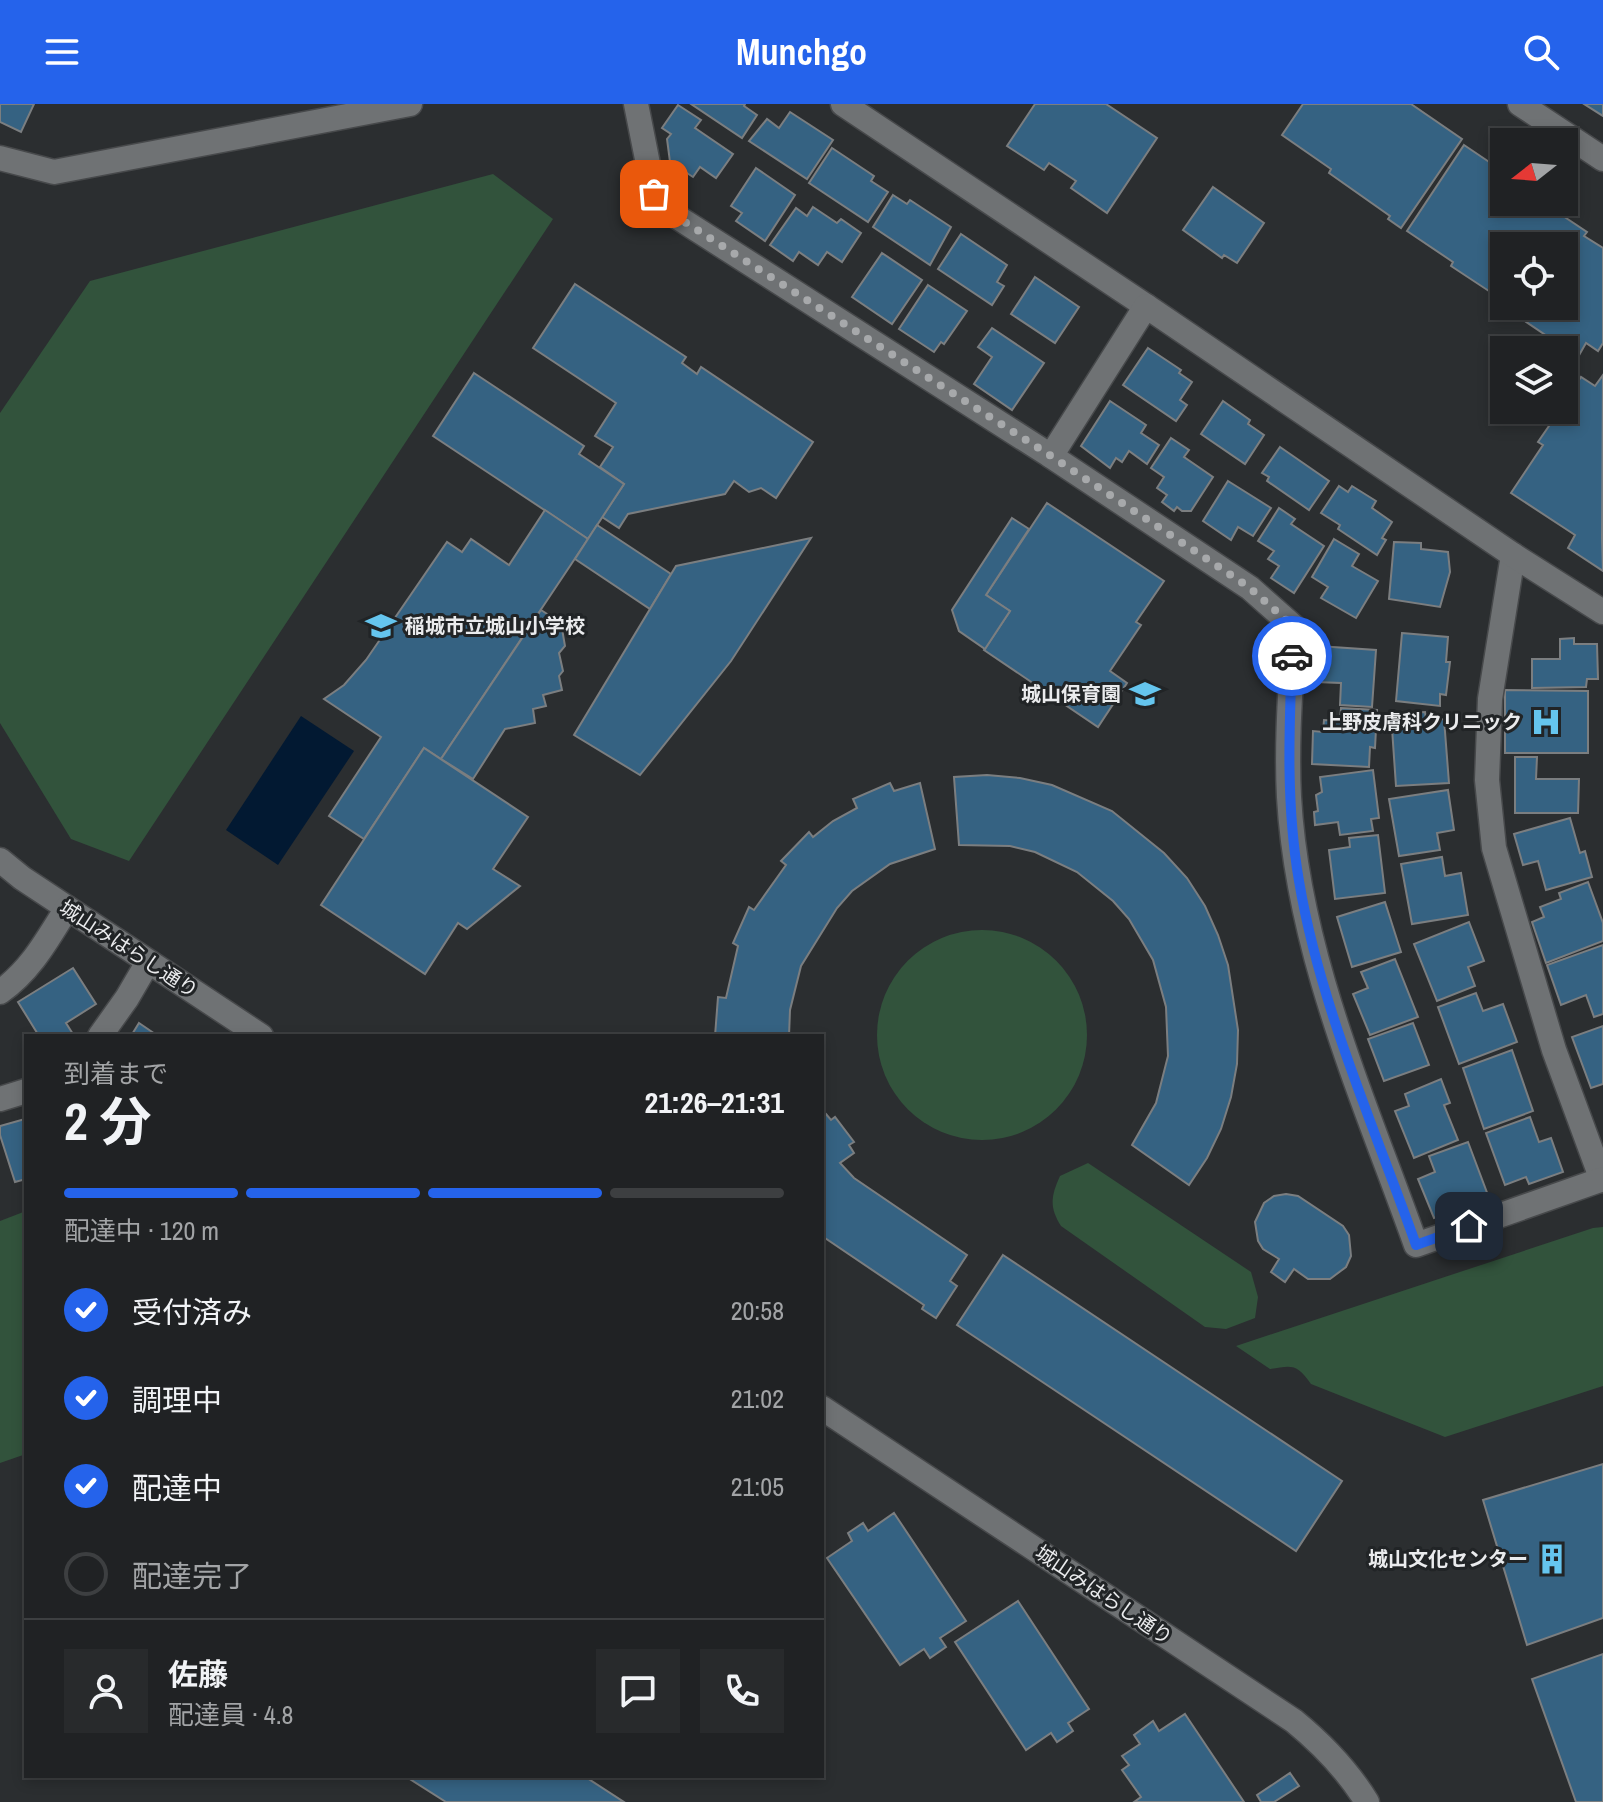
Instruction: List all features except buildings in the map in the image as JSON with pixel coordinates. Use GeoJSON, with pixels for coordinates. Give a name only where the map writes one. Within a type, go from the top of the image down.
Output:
{"type":"FeatureCollection","features":[{"type":"Feature","properties":{"kind":"street"},"geometry":{"type":"LineString","coordinates":[[0,158],[54,172],[410,104]]}},
{"type":"Feature","properties":{"kind":"street"},"geometry":{"type":"LineString","coordinates":[[636,104],[654,194],[674,215],[1051,456],[1250,588],[1294,627],[1289,797],[1299,881],[1322,984],[1416,1245],[1602,1179],[1554,1050],[1494,848],[1487,780],[1490,699],[1513,555]]}},
{"type":"Feature","properties":{"kind":"street"},"geometry":{"type":"LineString","coordinates":[[843,104],[1513,555],[1603,612]]}},
{"type":"Feature","properties":{"kind":"street"},"geometry":{"type":"LineString","coordinates":[[1520,104],[1603,159]]}},
{"type":"Feature","properties":{"kind":"street"},"geometry":{"type":"LineString","coordinates":[[1051,456],[1146,306]]}},
{"type":"Feature","properties":{"kind":"street","name":"城山みはらし通り"},"geometry":{"type":"LineString","coordinates":[[0,860],[258,1034]]}},
{"type":"Feature","properties":{"kind":"street"},"geometry":{"type":"LineString","coordinates":[[0,992],[19,978],[38,956],[67,908]]}},
{"type":"Feature","properties":{"kind":"street"},"geometry":{"type":"LineString","coordinates":[[101,1034],[148,962]]}},
{"type":"Feature","properties":{"kind":"street"},"geometry":{"type":"LineString","coordinates":[[0,1099],[24,1092]]}},
{"type":"Feature","properties":{"kind":"street","name":"城山みはらし通り"},"geometry":{"type":"LineString","coordinates":[[824,1409],[1294,1721],[1324,1749],[1367,1802]]}},
{"type":"Feature","properties":{"kind":"green space"},"geometry":{"type":"Polygon","coordinates":[[[493,174],[553,219],[129,861],[71,839],[0,723],[0,413],[90,281],[493,174]]]}},
{"type":"Feature","properties":{"kind":"green space"},"geometry":{"type":"Polygon","coordinates":[[[982,930],[1022,938],[1056,961],[1079,995],[1087,1035],[1079,1075],[1056,1109],[1022,1132],[982,1140],[942,1132],[908,1109],[885,1075],[877,1035],[885,995],[908,961],[942,938],[982,930]]]}},
{"type":"Feature","properties":{"kind":"green space"},"geometry":{"type":"Polygon","coordinates":[[[1088,1163],[1251,1272],[1258,1297],[1255,1318],[1226,1329],[1205,1327],[1061,1226],[1053,1201],[1060,1176],[1088,1163]]]}},
{"type":"Feature","properties":{"kind":"green space"},"geometry":{"type":"Polygon","coordinates":[[[24,1212],[24,1455],[0,1463],[0,1221],[24,1212]]]}},
{"type":"Feature","properties":{"kind":"green space"},"geometry":{"type":"Polygon","coordinates":[[[1603,1227],[1603,1386],[1445,1437],[1311,1384],[1294,1368],[1270,1369],[1236,1346],[1593,1228],[1603,1227]]]}},
{"type":"Feature","properties":{"kind":"water"},"geometry":{"type":"Polygon","coordinates":[[[301,716],[354,751],[278,865],[226,830],[301,716]]]}},
{"type":"Feature","properties":{"kind":"way so far"},"geometry":{"type":"LineString","coordinates":[[654,194],[674,215],[1051,456],[1250,588],[1294,627],[1292,656]]}},
{"type":"Feature","properties":{"kind":"place","name":"稲城市立城山小学校"},"geometry":{"type":"Point","coordinates":[381,626]}},
{"type":"Feature","properties":{"kind":"place","name":"城山保育園"},"geometry":{"type":"Point","coordinates":[1145,694]}},
{"type":"Feature","properties":{"kind":"place","name":"上野皮膚科クリニック"},"geometry":{"type":"Point","coordinates":[1546,722]}},
{"type":"Feature","properties":{"kind":"place","name":"城山文化センター"},"geometry":{"type":"Point","coordinates":[1552,1559]}},
{"type":"Feature","properties":{"kind":"route"},"geometry":{"type":"LineString","coordinates":[[1292,656],[1289,797],[1299,881],[1322,984],[1416,1245],[1469,1226]]}}]}
